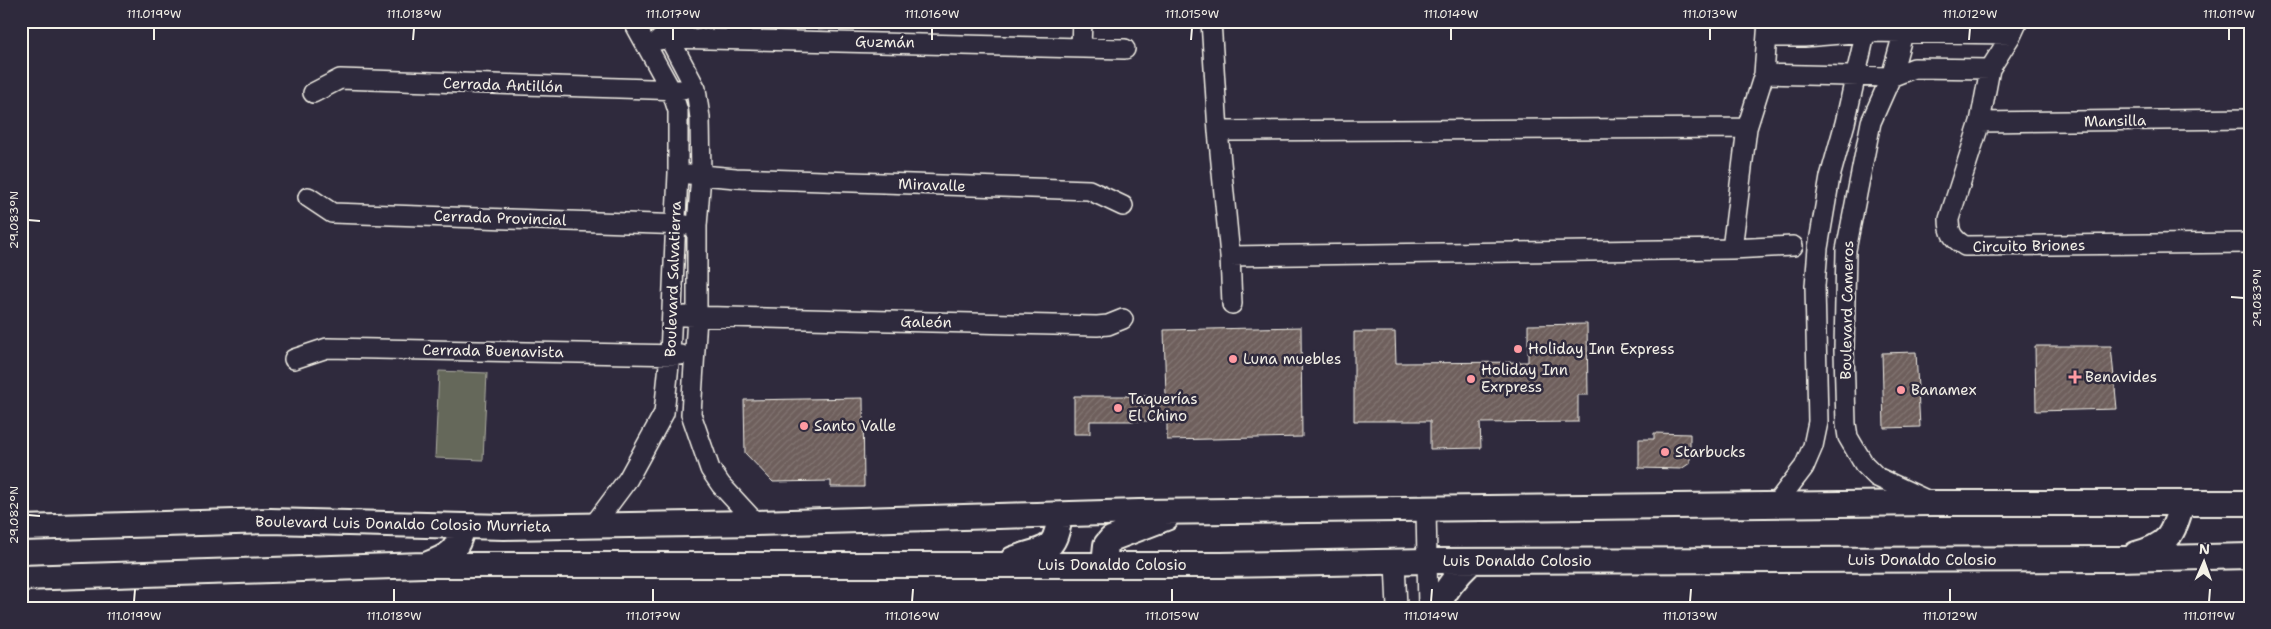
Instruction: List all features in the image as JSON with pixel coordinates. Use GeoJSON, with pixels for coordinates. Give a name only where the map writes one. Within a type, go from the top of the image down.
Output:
{"type":"FeatureCollection","features":[{"type":"Feature","properties":{"kind":"main road"},"geometry":{"type":"LineString","coordinates":[[998,565],[1052,545],[1057,537],[1060,515],[1932,502],[2250,503]]}},
{"type":"Feature","properties":{"kind":"main road"},"geometry":{"type":"LineString","coordinates":[[2117,559],[2154,549],[2165,542],[2177,521],[2182,504]]}},
{"type":"Feature","properties":{"kind":"main road"},"geometry":{"type":"LineString","coordinates":[[1104,564],[1106,544],[1111,539],[1161,521],[1172,512]]}},
{"type":"Feature","properties":{"kind":"main road","name":"Boulevard Luis Donaldo Colosio Murrieta"},"geometry":{"type":"LineString","coordinates":[[21,528],[270,521],[463,526],[593,526],[1060,515]]}},
{"type":"Feature","properties":{"kind":"main road"},"geometry":{"type":"LineString","coordinates":[[21,578],[304,571],[424,565],[445,557],[454,551],[459,543],[463,526]]}},
{"type":"Feature","properties":{"kind":"main road"},"geometry":{"type":"LineString","coordinates":[[21,536],[46,527]]}},
{"type":"Feature","properties":{"kind":"main road","name":"Luis Donaldo Colosio"},"geometry":{"type":"LineString","coordinates":[[424,565],[1221,565],[1427,561],[2117,559],[2250,556]]}},
{"type":"Feature","properties":{"kind":"main road"},"geometry":{"type":"LineString","coordinates":[[1437,608],[1444,591],[1456,575],[1471,562]]}},
{"type":"Feature","properties":{"kind":"street","name":"Boulevard Salvatierra"},"geometry":{"type":"LineString","coordinates":[[593,526],[628,479],[664,413],[670,354],[678,173],[678,111],[672,92],[633,21]]}},
{"type":"Feature","properties":{"kind":"street","name":"Boulevard Salvatierra"},"geometry":{"type":"LineString","coordinates":[[660,21],[696,88],[700,118],[701,175],[698,226],[697,317],[693,355],[691,414],[710,469],[721,485],[756,523]]}},
{"type":"Feature","properties":{"kind":"street"},"geometry":{"type":"LineString","coordinates":[[1081,47],[1082,21]]}},
{"type":"Feature","properties":{"kind":"street"},"geometry":{"type":"LineString","coordinates":[[1211,21],[1218,131],[1230,256],[1232,304]]}},
{"type":"Feature","properties":{"kind":"street"},"geometry":{"type":"LineString","coordinates":[[1732,249],[1747,128],[1764,74],[1768,29],[1804,37],[1866,26],[2015,28]]}},
{"type":"Feature","properties":{"kind":"street","name":"Boulevard Cameros"},"geometry":{"type":"LineString","coordinates":[[1775,505],[1804,467],[1813,446],[1818,422],[1815,286],[1818,248],[1830,177],[1845,123],[1866,26]]}},
{"type":"Feature","properties":{"kind":"street","name":"Boulevard Cameros"},"geometry":{"type":"LineString","coordinates":[[1904,28],[1891,77],[1871,122],[1846,250],[1844,350],[1848,437],[1864,464],[1877,477],[1932,502]]}},
{"type":"Feature","properties":{"kind":"street","name":"Circuito Briones"},"geometry":{"type":"LineString","coordinates":[[2015,28],[1990,69],[1980,122],[1949,219],[1949,231],[1955,241],[1965,246],[2250,243]]}},
{"type":"Feature","properties":{"kind":"street","name":"Guzmán"},"geometry":{"type":"LineString","coordinates":[[644,42],[741,30],[1125,49]]}},
{"type":"Feature","properties":{"kind":"street"},"geometry":{"type":"LineString","coordinates":[[1764,74],[1891,77],[1914,68],[1990,69]]}},
{"type":"Feature","properties":{"kind":"street","name":"Cerrada Antillón"},"geometry":{"type":"LineString","coordinates":[[313,93],[340,79],[672,92],[696,88]]}},
{"type":"Feature","properties":{"kind":"street","name":"Mansilla"},"geometry":{"type":"LineString","coordinates":[[1980,122],[2250,119]]}},
{"type":"Feature","properties":{"kind":"street"},"geometry":{"type":"LineString","coordinates":[[1218,131],[1747,128]]}},
{"type":"Feature","properties":{"kind":"street","name":"Miravalle"},"geometry":{"type":"LineString","coordinates":[[678,173],[736,178],[1089,190],[1123,206]]}},
{"type":"Feature","properties":{"kind":"street","name":"Cerrada Provincial"},"geometry":{"type":"LineString","coordinates":[[308,197],[332,213],[698,226]]}},
{"type":"Feature","properties":{"kind":"street"},"geometry":{"type":"LineString","coordinates":[[1230,256],[1732,249],[1793,246]]}},
{"type":"Feature","properties":{"kind":"street"},"geometry":{"type":"LineString","coordinates":[[1818,248],[1846,250]]}},
{"type":"Feature","properties":{"kind":"street","name":"Galeón"},"geometry":{"type":"LineString","coordinates":[[672,316],[1097,326],[1108,325],[1124,319]]}},
{"type":"Feature","properties":{"kind":"street","name":"Cerrada Buenavista"},"geometry":{"type":"LineString","coordinates":[[294,358],[327,348],[693,355]]}},
{"type":"Feature","properties":{"kind":"street"},"geometry":{"type":"LineString","coordinates":[[664,413],[691,414]]}},
{"type":"Feature","properties":{"kind":"street"},"geometry":{"type":"LineString","coordinates":[[1426,509],[1428,608]]}},
{"type":"Feature","properties":{"kind":"street"},"geometry":{"type":"LineString","coordinates":[[1395,562],[1398,608]]}},
{"type":"Feature","properties":{"kind":"green space"},"geometry":{"type":"Polygon","coordinates":[[[439,371],[487,373],[483,460],[435,458],[439,371]]]}},
{"type":"Feature","properties":{"kind":"building","name":"Holiday Inn Exrpress"},"geometry":{"type":"Polygon","coordinates":[[[1587,324],[1588,395],[1578,395],[1578,422],[1480,423],[1481,448],[1430,449],[1430,421],[1354,421],[1354,332],[1395,332],[1396,363],[1528,362],[1528,325],[1587,324]]]}},
{"type":"Feature","properties":{"kind":"building","name":"Luna muebles"},"geometry":{"type":"Polygon","coordinates":[[[1301,327],[1302,437],[1167,440],[1167,421],[1090,421],[1090,434],[1074,434],[1074,396],[1166,396],[1164,330],[1301,327]]]}},
{"type":"Feature","properties":{"kind":"building","name":"Benavides"},"geometry":{"type":"Polygon","coordinates":[[[2035,346],[2111,346],[2117,409],[2036,411],[2035,346]]]}},
{"type":"Feature","properties":{"kind":"building","name":"Banamex"},"geometry":{"type":"Polygon","coordinates":[[[1916,352],[1920,427],[1884,428],[1882,353],[1916,352]]]}},
{"type":"Feature","properties":{"kind":"building","name":"Santo Valle"},"geometry":{"type":"Polygon","coordinates":[[[863,398],[864,487],[831,487],[831,481],[773,482],[745,453],[744,400],[863,398]]]}},
{"type":"Feature","properties":{"kind":"building","name":"Starbucks"},"geometry":{"type":"Polygon","coordinates":[[[1654,433],[1690,434],[1690,463],[1681,469],[1639,468],[1639,439],[1654,439],[1654,433]]]}},
{"type":"Feature","properties":{"kind":"place","name":"Holiday Inn Express"},"geometry":{"type":"Point","coordinates":[1518,349]}},
{"type":"Feature","properties":{"kind":"place","name":"Luna muebles"},"geometry":{"type":"Point","coordinates":[1233,359]}},
{"type":"Feature","properties":{"kind":"place","name":"Benavides"},"geometry":{"type":"Point","coordinates":[2075,377]}},
{"type":"Feature","properties":{"kind":"place","name":"Holiday Inn Exrpress"},"geometry":{"type":"Point","coordinates":[1471,379]}},
{"type":"Feature","properties":{"kind":"place","name":"Banamex"},"geometry":{"type":"Point","coordinates":[1901,390]}},
{"type":"Feature","properties":{"kind":"place","name":"Taquerías El Chino"},"geometry":{"type":"Point","coordinates":[1118,408]}},
{"type":"Feature","properties":{"kind":"place","name":"Santo Valle"},"geometry":{"type":"Point","coordinates":[804,426]}},
{"type":"Feature","properties":{"kind":"place","name":"Starbucks"},"geometry":{"type":"Point","coordinates":[1665,452]}}]}
